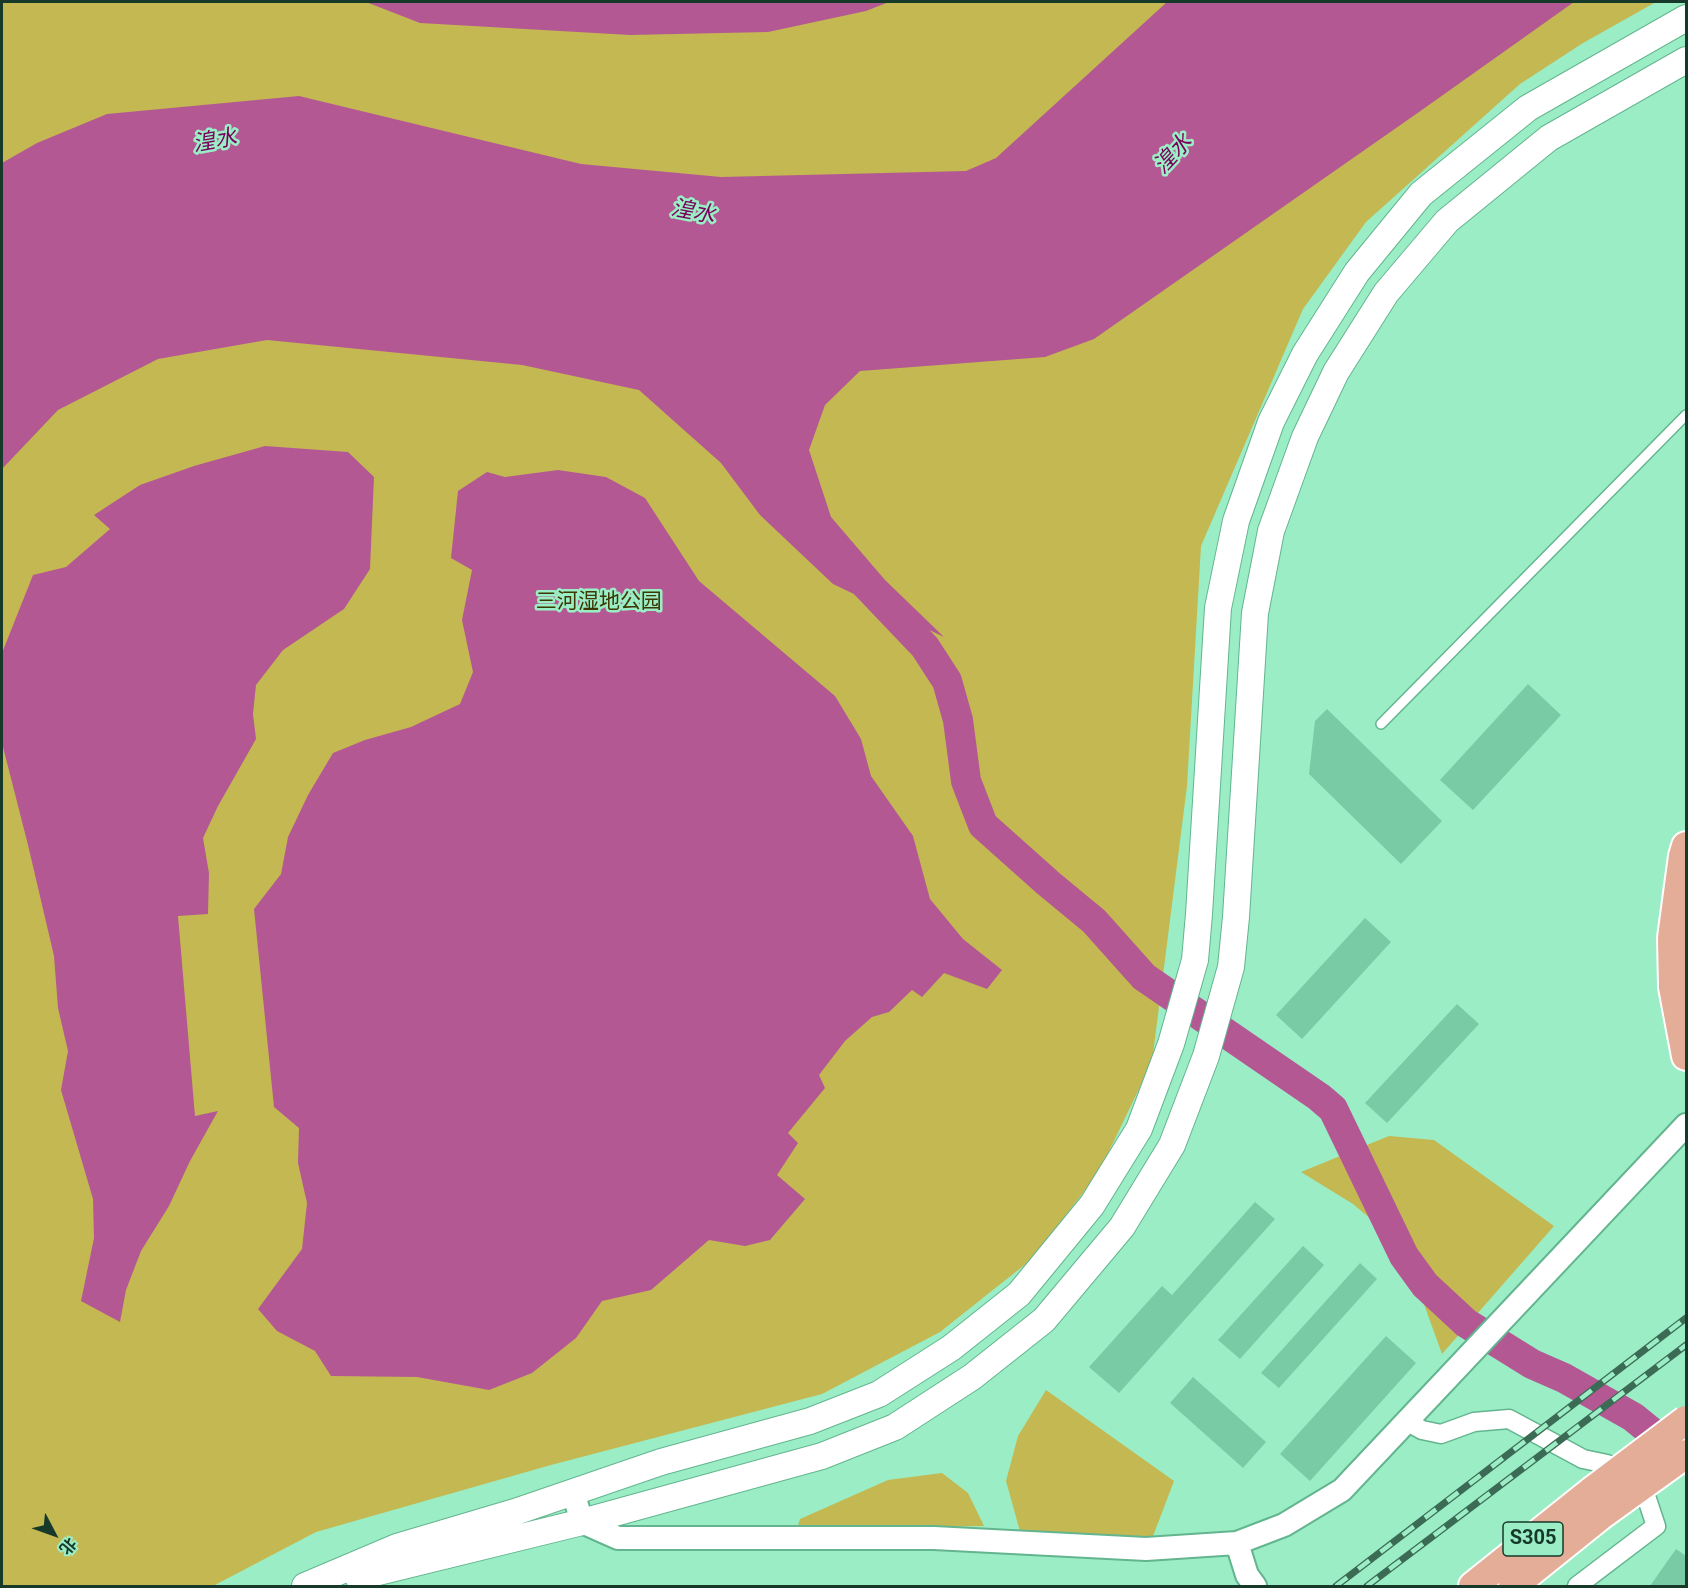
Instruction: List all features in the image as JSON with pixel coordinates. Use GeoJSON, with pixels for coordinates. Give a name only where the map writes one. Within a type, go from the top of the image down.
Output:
{"type":"FeatureCollection","features":[{"type":"Feature","properties":{"kind":"main road"},"geometry":{"type":"LineString","coordinates":[[305,1587],[397,1547],[516,1512],[661,1462],[810,1421],[879,1394],[951,1348],[1019,1294],[1092,1205],[1139,1129],[1172,1044],[1195,960],[1218,608],[1236,521],[1271,423],[1305,354],[1357,272],[1421,194],[1528,108],[1686,18]]}},
{"type":"Feature","properties":{"kind":"main road"},"geometry":{"type":"LineString","coordinates":[[317,1587],[582,1522],[822,1456],[896,1427],[972,1377],[1044,1320],[1122,1227],[1172,1145],[1206,1056],[1231,967],[1237,907],[1255,613],[1271,531],[1305,436],[1336,372],[1386,293],[1447,221],[1549,138],[1686,60]]}},
{"type":"Feature","properties":{"kind":"main road"},"geometry":{"type":"LineString","coordinates":[[1686,846],[1672,938],[1673,987],[1686,1056]]}},
{"type":"Feature","properties":{"kind":"main road","name":"S305"},"geometry":{"type":"LineString","coordinates":[[1513,1587],[1596,1503],[1686,1420]]}},
{"type":"Feature","properties":{"kind":"main road","name":"S305"},"geometry":{"type":"LineString","coordinates":[[1473,1587],[1596,1503],[1686,1454]]}},
{"type":"Feature","properties":{"kind":"street"},"geometry":{"type":"LineString","coordinates":[[573,1492],[582,1522],[618,1538],[934,1538],[1146,1549],[1237,1543],[1284,1525],[1342,1490],[1686,1125]]}},
{"type":"Feature","properties":{"kind":"street"},"geometry":{"type":"LineString","coordinates":[[1406,1421],[1422,1430],[1441,1434],[1474,1422],[1509,1419],[1583,1459],[1607,1464],[1647,1499],[1656,1526],[1577,1587]]}},
{"type":"Feature","properties":{"kind":"street"},"geometry":{"type":"LineString","coordinates":[[1237,1543],[1247,1575],[1255,1587]]}},
{"type":"Feature","properties":{"kind":"lane"},"geometry":{"type":"LineString","coordinates":[[1381,724],[1686,415]]}},
{"type":"Feature","properties":{"kind":"green space","name":"三河湿地公园"},"geometry":{"type":"Polygon","coordinates":[[[2,2],[1656,2],[1583,43],[1520,84],[1366,222],[1303,309],[1201,546],[1187,786],[1152,1062],[1099,1172],[1032,1259],[940,1332],[822,1394],[551,1465],[316,1532],[213,1586],[2,1586],[2,2]]]}},
{"type":"Feature","properties":{"kind":"green space"},"geometry":{"type":"Polygon","coordinates":[[[1389,1136],[1434,1140],[1554,1226],[1442,1354],[1403,1246],[1353,1204],[1301,1172],[1389,1136]]]}},
{"type":"Feature","properties":{"kind":"green space"},"geometry":{"type":"Polygon","coordinates":[[[1046,1390],[1174,1481],[1150,1544],[1021,1535],[1006,1481],[1018,1436],[1046,1390]]]}},
{"type":"Feature","properties":{"kind":"green space"},"geometry":{"type":"Polygon","coordinates":[[[942,1473],[968,1493],[984,1526],[797,1529],[800,1519],[888,1480],[942,1473]]]}},
{"type":"Feature","properties":{"kind":"water"},"geometry":{"type":"Polygon","coordinates":[[[366,2],[889,2],[866,11],[768,32],[630,35],[420,23],[366,2]]]}},
{"type":"Feature","properties":{"kind":"water","name":"湟水"},"geometry":{"type":"Polygon","coordinates":[[[1167,2],[1574,2],[1094,339],[1045,357],[860,371],[825,405],[809,450],[831,517],[885,580],[944,637],[833,584],[760,515],[721,463],[639,390],[522,365],[267,340],[158,359],[58,410],[2,469],[2,163],[37,143],[107,114],[299,96],[581,164],[721,177],[966,171],[996,158],[1167,2]]]}},
{"type":"Feature","properties":{"kind":"water"},"geometry":{"type":"Polygon","coordinates":[[[265,446],[348,452],[374,477],[370,569],[344,609],[283,650],[256,685],[253,714],[256,739],[218,806],[203,838],[209,873],[208,914],[178,916],[195,1116],[218,1111],[190,1161],[169,1206],[141,1251],[126,1290],[120,1322],[81,1301],[94,1238],[93,1199],[61,1090],[68,1051],[58,1008],[54,956],[2,743],[2,653],[33,575],[66,567],[110,529],[94,515],[140,485],[194,466],[265,446]]]}},
{"type":"Feature","properties":{"kind":"water"},"geometry":{"type":"Polygon","coordinates":[[[558,470],[606,477],[645,498],[699,581],[835,696],[861,739],[871,776],[913,836],[930,899],[963,939],[1002,970],[987,989],[944,973],[922,997],[912,990],[889,1012],[872,1017],[845,1041],[819,1075],[825,1088],[788,1133],[798,1143],[777,1175],[805,1199],[770,1240],[745,1246],[709,1240],[651,1290],[602,1301],[576,1338],[532,1373],[489,1390],[417,1377],[331,1376],[315,1351],[277,1331],[258,1309],[302,1249],[307,1203],[298,1163],[299,1128],[274,1107],[254,909],[281,874],[288,837],[308,795],[333,753],[365,740],[411,727],[460,704],[473,672],[462,620],[472,570],[451,558],[458,491],[487,472],[505,477],[558,470]]]}},
{"type":"Feature","properties":{"kind":"building"},"geometry":{"type":"Polygon","coordinates":[[[1528,684],[1561,715],[1473,810],[1440,780],[1528,684]]]}},
{"type":"Feature","properties":{"kind":"building"},"geometry":{"type":"Polygon","coordinates":[[[1327,709],[1442,821],[1401,864],[1309,774],[1315,721],[1327,709]]]}},
{"type":"Feature","properties":{"kind":"building"},"geometry":{"type":"Polygon","coordinates":[[[1365,918],[1391,942],[1302,1039],[1276,1015],[1365,918]]]}},
{"type":"Feature","properties":{"kind":"building"},"geometry":{"type":"Polygon","coordinates":[[[1457,1004],[1479,1024],[1387,1123],[1365,1103],[1457,1004]]]}},
{"type":"Feature","properties":{"kind":"building"},"geometry":{"type":"Polygon","coordinates":[[[1255,1202],[1275,1219],[1119,1393],[1089,1367],[1162,1286],[1172,1295],[1255,1202]]]}},
{"type":"Feature","properties":{"kind":"building"},"geometry":{"type":"Polygon","coordinates":[[[1303,1246],[1324,1265],[1240,1359],[1218,1340],[1303,1246]]]}},
{"type":"Feature","properties":{"kind":"building"},"geometry":{"type":"Polygon","coordinates":[[[1360,1263],[1377,1279],[1279,1388],[1261,1373],[1360,1263]]]}},
{"type":"Feature","properties":{"kind":"building"},"geometry":{"type":"Polygon","coordinates":[[[1386,1336],[1416,1363],[1310,1481],[1280,1454],[1386,1336]]]}},
{"type":"Feature","properties":{"kind":"building"},"geometry":{"type":"Polygon","coordinates":[[[1193,1377],[1266,1442],[1243,1468],[1170,1403],[1193,1377]]]}},
{"type":"Feature","properties":{"kind":"building"},"geometry":{"type":"Polygon","coordinates":[[[1676,1549],[1686,1556],[1686,1586],[1650,1586],[1676,1549]]]}},
{"type":"Feature","properties":{"kind":"waterway"},"geometry":{"type":"LineString","coordinates":[[865,584],[925,647],[947,681],[958,720],[966,781],[983,825],[1094,921],[1144,977],[1319,1097],[1333,1109],[1404,1256],[1425,1285],[1466,1323],[1532,1364],[1564,1378],[1633,1417],[1680,1455]]}},
{"type":"Feature","properties":{"kind":"railway"},"geometry":{"type":"LineString","coordinates":[[1336,1586],[1686,1318]]}},
{"type":"Feature","properties":{"kind":"railway"},"geometry":{"type":"LineString","coordinates":[[1367,1586],[1686,1345]]}}]}
